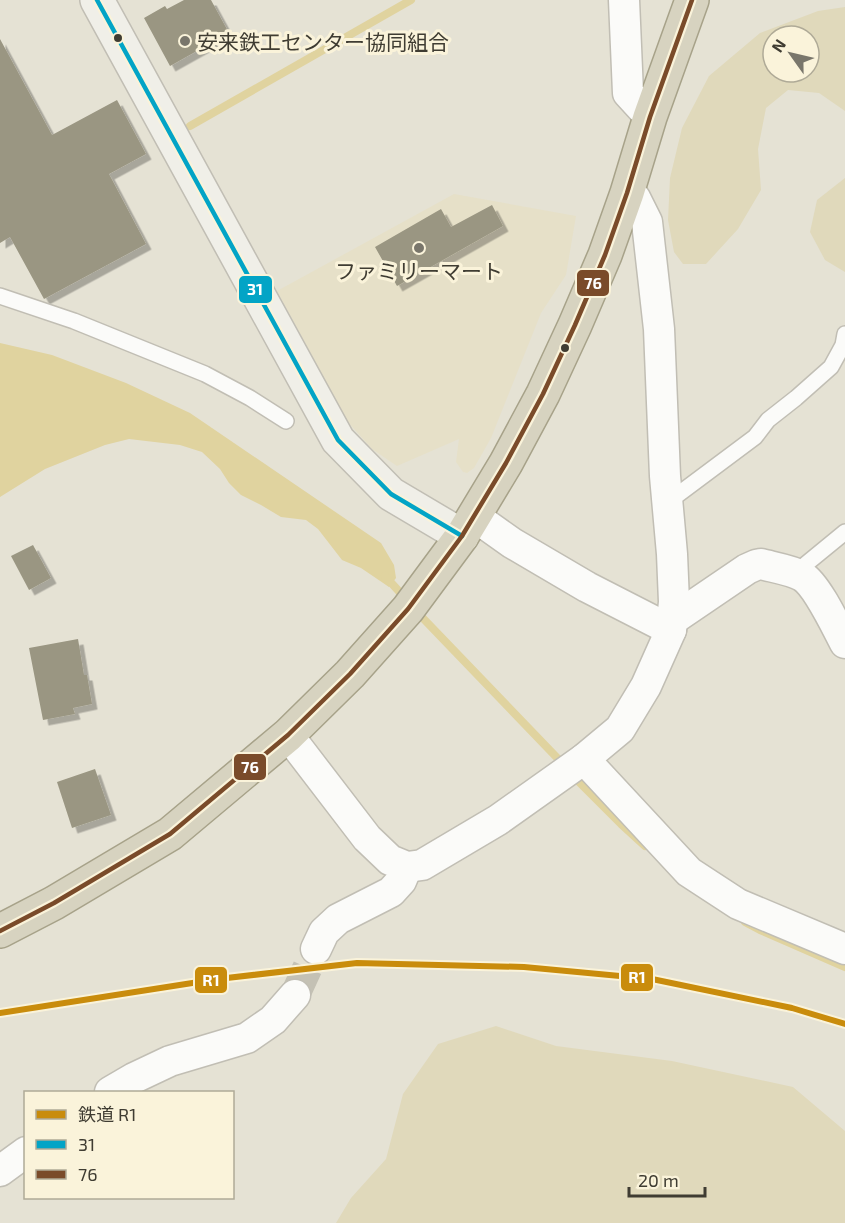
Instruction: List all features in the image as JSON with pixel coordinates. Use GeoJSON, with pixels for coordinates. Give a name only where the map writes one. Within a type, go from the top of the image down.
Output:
{"type":"FeatureCollection","features":[{"type":"Feature","properties":{"kind":"highway"},"geometry":{"type":"LineString","coordinates":[[0,931],[54,903],[170,834],[288,735],[350,674],[408,609],[468,526],[506,463],[575,325],[605,255],[650,117],[693,0]]}},
{"type":"Feature","properties":{"kind":"street"},"geometry":{"type":"LineString","coordinates":[[97,0],[338,440],[391,494],[521,549],[587,587],[671,625]]}},
{"type":"Feature","properties":{"kind":"street"},"geometry":{"type":"LineString","coordinates":[[624,0],[628,93],[650,117]]}},
{"type":"Feature","properties":{"kind":"street"},"geometry":{"type":"LineString","coordinates":[[288,735],[367,838],[390,860],[407,867],[422,865],[488,826],[574,766],[620,729],[646,686],[671,625],[674,602],[659,330],[647,222],[635,198],[627,193]]}},
{"type":"Feature","properties":{"kind":"street"},"geometry":{"type":"LineString","coordinates":[[671,625],[756,564],[761,564],[801,575],[809,582],[845,643]]}},
{"type":"Feature","properties":{"kind":"street"},"geometry":{"type":"LineString","coordinates":[[574,766],[689,872],[738,904],[845,949]]}},
{"type":"Feature","properties":{"kind":"street"},"geometry":{"type":"LineString","coordinates":[[316,949],[324,932],[338,920],[391,892],[401,881],[407,867]]}},
{"type":"Feature","properties":{"kind":"street"},"geometry":{"type":"LineString","coordinates":[[112,1091],[170,1061],[247,1038],[273,1020],[295,995]]}},
{"type":"Feature","properties":{"kind":"street"},"geometry":{"type":"LineString","coordinates":[[0,1171],[24,1153]]}},
{"type":"Feature","properties":{"kind":"lane"},"geometry":{"type":"LineString","coordinates":[[0,296],[84,325],[205,374],[250,398],[286,421]]}},
{"type":"Feature","properties":{"kind":"lane"},"geometry":{"type":"LineString","coordinates":[[668,502],[755,437],[768,420],[831,367],[843,345],[845,334]]}},
{"type":"Feature","properties":{"kind":"lane"},"geometry":{"type":"LineString","coordinates":[[801,575],[806,564],[845,532]]}},
{"type":"Feature","properties":{"kind":"shaded area"},"geometry":{"type":"Polygon","coordinates":[[[845,7],[845,111],[819,93],[788,90],[766,108],[758,149],[761,190],[738,229],[706,264],[683,264],[674,252],[668,220],[670,178],[682,128],[709,76],[761,33],[761,84],[821,84],[821,24],[784,24],[818,11],[845,7]]]}},
{"type":"Feature","properties":{"kind":"shaded area"},"geometry":{"type":"Polygon","coordinates":[[[845,178],[845,272],[825,260],[810,232],[817,200],[845,178]]]}},
{"type":"Feature","properties":{"kind":"shaded area"},"geometry":{"type":"Polygon","coordinates":[[[454,194],[576,216],[566,275],[541,313],[491,438],[474,468],[467,473],[463,472],[456,462],[459,439],[397,466],[372,449],[347,421],[277,291],[454,194]]]}},
{"type":"Feature","properties":{"kind":"shaded area"},"geometry":{"type":"Polygon","coordinates":[[[0,343],[52,355],[126,383],[190,413],[381,543],[394,565],[396,578],[389,587],[361,568],[342,560],[318,529],[306,520],[281,517],[241,495],[220,469],[202,452],[180,445],[129,439],[105,445],[45,469],[0,497],[0,343]]]}},
{"type":"Feature","properties":{"kind":"shaded area"},"geometry":{"type":"Polygon","coordinates":[[[496,1026],[556,1046],[672,1061],[793,1087],[845,1131],[845,1223],[336,1223],[351,1198],[386,1159],[403,1094],[438,1044],[496,1026]]]}},
{"type":"Feature","properties":{"kind":"building","name":"安来鉄工センター協同組合"},"geometry":{"type":"Polygon","coordinates":[[[184,0],[211,0],[229,33],[170,66],[144,18],[165,6],[167,9],[184,0]]]}},
{"type":"Feature","properties":{"kind":"building"},"geometry":{"type":"Polygon","coordinates":[[[0,39],[52,135],[117,100],[146,154],[109,174],[146,244],[44,299],[10,237],[0,243],[0,39]]]}},
{"type":"Feature","properties":{"kind":"building","name":"ファミリーマート"},"geometry":{"type":"Polygon","coordinates":[[[492,205],[503,226],[397,286],[375,247],[441,209],[451,227],[492,205]]]}},
{"type":"Feature","properties":{"kind":"building"},"geometry":{"type":"Polygon","coordinates":[[[33,545],[51,578],[29,590],[11,556],[33,545]]]}},
{"type":"Feature","properties":{"kind":"building"},"geometry":{"type":"Polygon","coordinates":[[[78,639],[92,704],[73,708],[75,714],[43,720],[29,648],[78,639]]]}},
{"type":"Feature","properties":{"kind":"building"},"geometry":{"type":"Polygon","coordinates":[[[95,769],[111,815],[72,828],[57,782],[95,769]]]}},
{"type":"Feature","properties":{"kind":"waterway"},"geometry":{"type":"LineString","coordinates":[[190,126],[411,0]]}},
{"type":"Feature","properties":{"kind":"waterway"},"geometry":{"type":"LineString","coordinates":[[385,576],[405,598]]}},
{"type":"Feature","properties":{"kind":"waterway"},"geometry":{"type":"LineString","coordinates":[[417,612],[564,765]]}},
{"type":"Feature","properties":{"kind":"waterway"},"geometry":{"type":"LineString","coordinates":[[572,775],[645,846]]}},
{"type":"Feature","properties":{"kind":"waterway"},"geometry":{"type":"LineString","coordinates":[[745,922],[845,967]]}},
{"type":"Feature","properties":{"kind":"tunnel"},"geometry":{"type":"LineString","coordinates":[[295,995],[316,949]]}},
{"type":"Feature","properties":{"kind":"rail line","name":"R1"},"geometry":{"type":"LineString","coordinates":[[0,1013],[218,979],[357,963],[524,967],[652,979],[792,1008],[845,1024]]}},
{"type":"Feature","properties":{"kind":"transit line","name":"31"},"geometry":{"type":"LineString","coordinates":[[97,0],[338,440],[391,494],[462,536]]}},
{"type":"Feature","properties":{"kind":"transit line","name":"76"},"geometry":{"type":"LineString","coordinates":[[0,931],[54,903],[170,834],[288,735],[350,674],[408,609],[462,536],[506,463],[543,394],[605,255],[650,117],[692,0]]}},
{"type":"Feature","properties":{"kind":"place","name":"安来鉄工センター協同組合"},"geometry":{"type":"Point","coordinates":[185,41]}},
{"type":"Feature","properties":{"kind":"place","name":"ファミリーマート"},"geometry":{"type":"Point","coordinates":[419,248]}}]}
